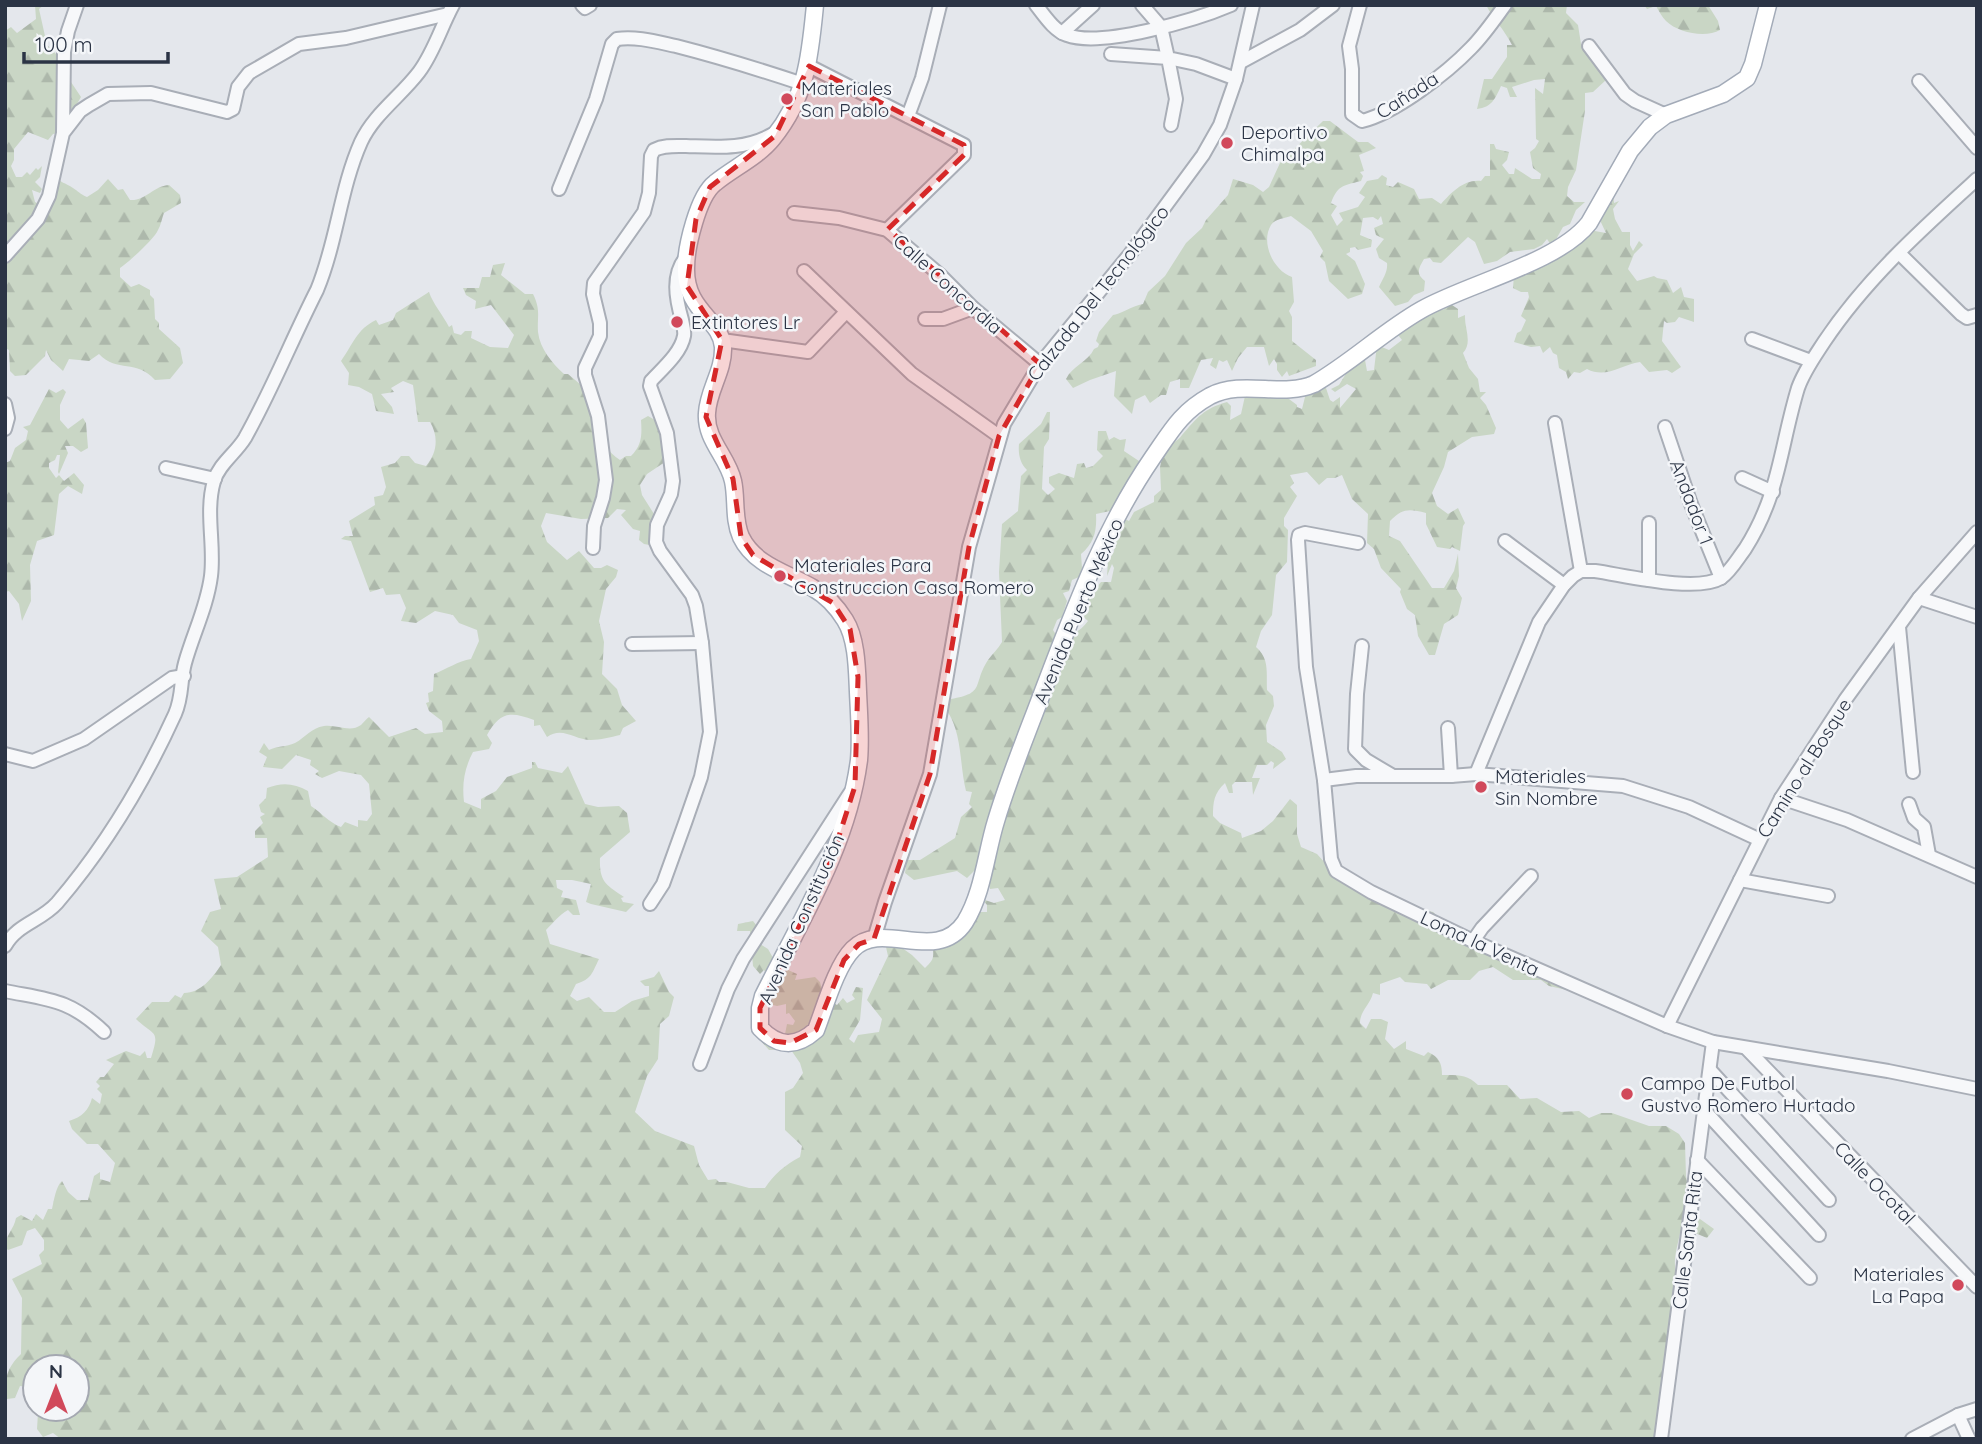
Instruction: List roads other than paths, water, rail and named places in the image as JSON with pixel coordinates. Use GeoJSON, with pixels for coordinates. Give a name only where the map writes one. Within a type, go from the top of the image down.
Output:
{"type":"FeatureCollection","features":[{"type":"Feature","properties":{"kind":"main road"},"geometry":{"type":"LineString","coordinates":[[722,340],[690,297],[687,286],[687,256],[698,212],[710,187],[769,142],[796,101],[809,66],[815,5]]}},
{"type":"Feature","properties":{"kind":"main road","name":"Avenida Puerto México"},"geometry":{"type":"LineString","coordinates":[[874,939],[909,942],[941,940],[950,937],[965,921],[975,898],[996,820],[1029,728],[1102,544],[1135,482],[1179,419],[1214,394],[1234,389],[1314,384],[1368,344],[1423,309],[1524,265],[1569,242],[1581,233],[1595,214],[1610,183],[1640,136],[1666,115],[1723,94],[1747,78],[1768,5]]}},
{"type":"Feature","properties":{"kind":"main road","name":"Avenida Constitución"},"geometry":{"type":"LineString","coordinates":[[722,340],[723,357],[708,400],[706,417],[708,430],[733,479],[734,502],[741,537],[761,561],[814,588],[833,603],[850,629],[858,677],[860,743],[855,786],[832,858],[763,996],[760,1028],[774,1041],[782,1043],[808,1038],[816,1030],[844,960],[859,944],[874,939]]}},
{"type":"Feature","properties":{"kind":"street"},"geometry":{"type":"LineString","coordinates":[[5,256],[38,219],[49,196],[63,133],[64,52],[77,5]]}},
{"type":"Feature","properties":{"kind":"street"},"geometry":{"type":"LineString","coordinates":[[582,5],[585,8],[590,5]]}},
{"type":"Feature","properties":{"kind":"street"},"geometry":{"type":"LineString","coordinates":[[908,116],[926,67],[940,5]]}},
{"type":"Feature","properties":{"kind":"street"},"geometry":{"type":"LineString","coordinates":[[1036,5],[1062,33],[1081,38],[1161,27],[1231,5]]}},
{"type":"Feature","properties":{"kind":"street"},"geometry":{"type":"LineString","coordinates":[[1062,33],[1093,5]]}},
{"type":"Feature","properties":{"kind":"street"},"geometry":{"type":"LineString","coordinates":[[1143,5],[1161,27],[1175,99],[1171,125]]}},
{"type":"Feature","properties":{"kind":"street","name":"Calzada Del Tecnológico"},"geometry":{"type":"LineString","coordinates":[[874,939],[930,774],[969,547],[999,436],[1040,364],[1130,254],[1203,155],[1220,125],[1236,79],[1253,5]]}},
{"type":"Feature","properties":{"kind":"street"},"geometry":{"type":"LineString","coordinates":[[1241,62],[1300,30],[1334,5]]}},
{"type":"Feature","properties":{"kind":"street","name":"Cañada"},"geometry":{"type":"LineString","coordinates":[[1360,5],[1349,46],[1352,114],[1362,121],[1389,111],[1455,63],[1485,33],[1504,5]]}},
{"type":"Feature","properties":{"kind":"street"},"geometry":{"type":"LineString","coordinates":[[63,133],[80,111],[108,94],[118,92],[163,94],[223,112],[231,111],[238,86],[249,72],[299,44],[346,38],[451,9]]}},
{"type":"Feature","properties":{"kind":"street"},"geometry":{"type":"LineString","coordinates":[[5,946],[16,931],[55,906],[79,876],[119,820],[176,712],[183,692],[184,667],[205,606],[211,576],[210,506],[215,479],[244,439],[327,267],[346,183],[361,143],[370,126],[408,85],[426,60],[451,9]]}},
{"type":"Feature","properties":{"kind":"street"},"geometry":{"type":"LineString","coordinates":[[559,189],[596,99],[614,41],[620,38],[664,43],[712,55],[803,84]]}},
{"type":"Feature","properties":{"kind":"street"},"geometry":{"type":"LineString","coordinates":[[1589,46],[1625,94],[1635,102],[1666,115]]}},
{"type":"Feature","properties":{"kind":"street"},"geometry":{"type":"LineString","coordinates":[[1111,54],[1168,58],[1196,64],[1236,79]]}},
{"type":"Feature","properties":{"kind":"street","name":"Calle Concordia"},"geometry":{"type":"LineString","coordinates":[[809,66],[964,145],[965,153],[887,230],[1040,364]]}},
{"type":"Feature","properties":{"kind":"street"},"geometry":{"type":"LineString","coordinates":[[1919,81],[1977,148]]}},
{"type":"Feature","properties":{"kind":"street"},"geometry":{"type":"LineString","coordinates":[[593,548],[594,526],[606,480],[597,416],[584,375],[600,336],[600,323],[593,294],[597,277],[644,212],[654,150],[671,146],[741,146],[760,141],[779,130]]}},
{"type":"Feature","properties":{"kind":"street"},"geometry":{"type":"LineString","coordinates":[[1476,774],[1539,622],[1564,585],[1581,571],[1595,570],[1686,584],[1721,578],[1731,568],[1757,530],[1773,492],[1797,392],[1811,361],[1850,306],[1899,253],[1977,178]]}},
{"type":"Feature","properties":{"kind":"street"},"geometry":{"type":"LineString","coordinates":[[794,213],[839,218],[887,230]]}},
{"type":"Feature","properties":{"kind":"street"},"geometry":{"type":"LineString","coordinates":[[1899,253],[1961,314],[1967,318],[1977,315]]}},
{"type":"Feature","properties":{"kind":"street"},"geometry":{"type":"LineString","coordinates":[[650,904],[663,884],[676,849],[701,777],[709,741],[710,723],[702,643],[692,595],[660,551],[655,535],[671,494],[673,461],[667,433],[650,386],[651,381],[674,356],[685,336],[676,278],[681,262],[687,256]]}},
{"type":"Feature","properties":{"kind":"street"},"geometry":{"type":"LineString","coordinates":[[804,271],[912,374],[999,436]]}},
{"type":"Feature","properties":{"kind":"street"},"geometry":{"type":"LineString","coordinates":[[925,319],[943,318],[973,308]]}},
{"type":"Feature","properties":{"kind":"street"},"geometry":{"type":"LineString","coordinates":[[722,340],[808,352],[846,312]]}},
{"type":"Feature","properties":{"kind":"street"},"geometry":{"type":"LineString","coordinates":[[1752,339],[1811,361]]}},
{"type":"Feature","properties":{"kind":"street"},"geometry":{"type":"LineString","coordinates":[[5,404],[8,418],[5,429]]}},
{"type":"Feature","properties":{"kind":"street"},"geometry":{"type":"LineString","coordinates":[[1555,423],[1581,571]]}},
{"type":"Feature","properties":{"kind":"street","name":"Andador 1"},"geometry":{"type":"LineString","coordinates":[[1665,427],[1691,504],[1721,578]]}},
{"type":"Feature","properties":{"kind":"street"},"geometry":{"type":"LineString","coordinates":[[166,468],[215,479]]}},
{"type":"Feature","properties":{"kind":"street"},"geometry":{"type":"LineString","coordinates":[[1742,478],[1773,492]]}},
{"type":"Feature","properties":{"kind":"street"},"geometry":{"type":"LineString","coordinates":[[1649,580],[1650,523]]}},
{"type":"Feature","properties":{"kind":"street","name":"Camino al Bosque"},"geometry":{"type":"LineString","coordinates":[[1667,1026],[1758,839],[1781,798],[1838,710],[1919,598],[1977,532]]}},
{"type":"Feature","properties":{"kind":"street"},"geometry":{"type":"LineString","coordinates":[[1358,543],[1305,533],[1299,535],[1298,540],[1306,667],[1324,780],[1356,776],[1476,774],[1630,787],[1689,807],[1758,839]]}},
{"type":"Feature","properties":{"kind":"street"},"geometry":{"type":"LineString","coordinates":[[1505,541],[1564,585]]}},
{"type":"Feature","properties":{"kind":"street"},"geometry":{"type":"LineString","coordinates":[[1919,598],[1977,617]]}},
{"type":"Feature","properties":{"kind":"street"},"geometry":{"type":"LineString","coordinates":[[1899,626],[1913,772]]}},
{"type":"Feature","properties":{"kind":"street"},"geometry":{"type":"LineString","coordinates":[[632,644],[702,643]]}},
{"type":"Feature","properties":{"kind":"street"},"geometry":{"type":"LineString","coordinates":[[1362,646],[1355,749],[1366,760],[1393,776]]}},
{"type":"Feature","properties":{"kind":"street"},"geometry":{"type":"LineString","coordinates":[[5,754],[30,762],[84,739],[172,678],[184,676]]}},
{"type":"Feature","properties":{"kind":"street"},"geometry":{"type":"LineString","coordinates":[[1448,728],[1451,776]]}},
{"type":"Feature","properties":{"kind":"street","name":"Loma la Venta"},"geometry":{"type":"LineString","coordinates":[[1324,780],[1331,859],[1336,871],[1371,892],[1473,941],[1667,1026],[1713,1042],[1888,1071],[1977,1090]]}},
{"type":"Feature","properties":{"kind":"street"},"geometry":{"type":"LineString","coordinates":[[700,1064],[743,959],[855,786]]}},
{"type":"Feature","properties":{"kind":"street"},"geometry":{"type":"LineString","coordinates":[[1781,798],[1847,820],[1977,877]]}},
{"type":"Feature","properties":{"kind":"street"},"geometry":{"type":"LineString","coordinates":[[1909,804],[1914,818],[1924,827],[1929,855]]}},
{"type":"Feature","properties":{"kind":"street"},"geometry":{"type":"LineString","coordinates":[[1473,941],[1531,876]]}},
{"type":"Feature","properties":{"kind":"street"},"geometry":{"type":"LineString","coordinates":[[1740,880],[1828,896]]}},
{"type":"Feature","properties":{"kind":"street"},"geometry":{"type":"LineString","coordinates":[[5,992],[62,1003],[76,1010],[103,1032]]}},
{"type":"Feature","properties":{"kind":"street","name":"Calle Santa Rita"},"geometry":{"type":"LineString","coordinates":[[1663,1438],[1713,1042]]}},
{"type":"Feature","properties":{"kind":"street","name":"Calle Ocotal"},"geometry":{"type":"LineString","coordinates":[[1746,1048],[1977,1287]]}},
{"type":"Feature","properties":{"kind":"street"},"geometry":{"type":"LineString","coordinates":[[1710,1070],[1829,1200]]}},
{"type":"Feature","properties":{"kind":"street"},"geometry":{"type":"LineString","coordinates":[[1704,1110],[1819,1236]]}},
{"type":"Feature","properties":{"kind":"street"},"geometry":{"type":"LineString","coordinates":[[1698,1160],[1810,1278]]}},
{"type":"Feature","properties":{"kind":"street"},"geometry":{"type":"LineString","coordinates":[[1912,1439],[1958,1415],[1977,1409]]}},
{"type":"Feature","properties":{"kind":"street"},"geometry":{"type":"LineString","coordinates":[[1958,1415],[1969,1439]]}},
{"type":"Feature","properties":{"kind":"place","name":"Materiales San Pablo"},"geometry":{"type":"Point","coordinates":[787,99]}},
{"type":"Feature","properties":{"kind":"place","name":"Deportivo Chimalpa"},"geometry":{"type":"Point","coordinates":[1227,143]}},
{"type":"Feature","properties":{"kind":"place","name":"Extintores Lr"},"geometry":{"type":"Point","coordinates":[677,322]}},
{"type":"Feature","properties":{"kind":"place","name":"Materiales Para Construccion Casa Romero"},"geometry":{"type":"Point","coordinates":[780,576]}},
{"type":"Feature","properties":{"kind":"place","name":"Materiales Sin Nombre"},"geometry":{"type":"Point","coordinates":[1481,787]}},
{"type":"Feature","properties":{"kind":"place","name":"Campo De Futbol Gustvo Romero Hurtado"},"geometry":{"type":"Point","coordinates":[1627,1094]}},
{"type":"Feature","properties":{"kind":"place","name":"Materiales La Papa"},"geometry":{"type":"Point","coordinates":[1958,1285]}}]}
